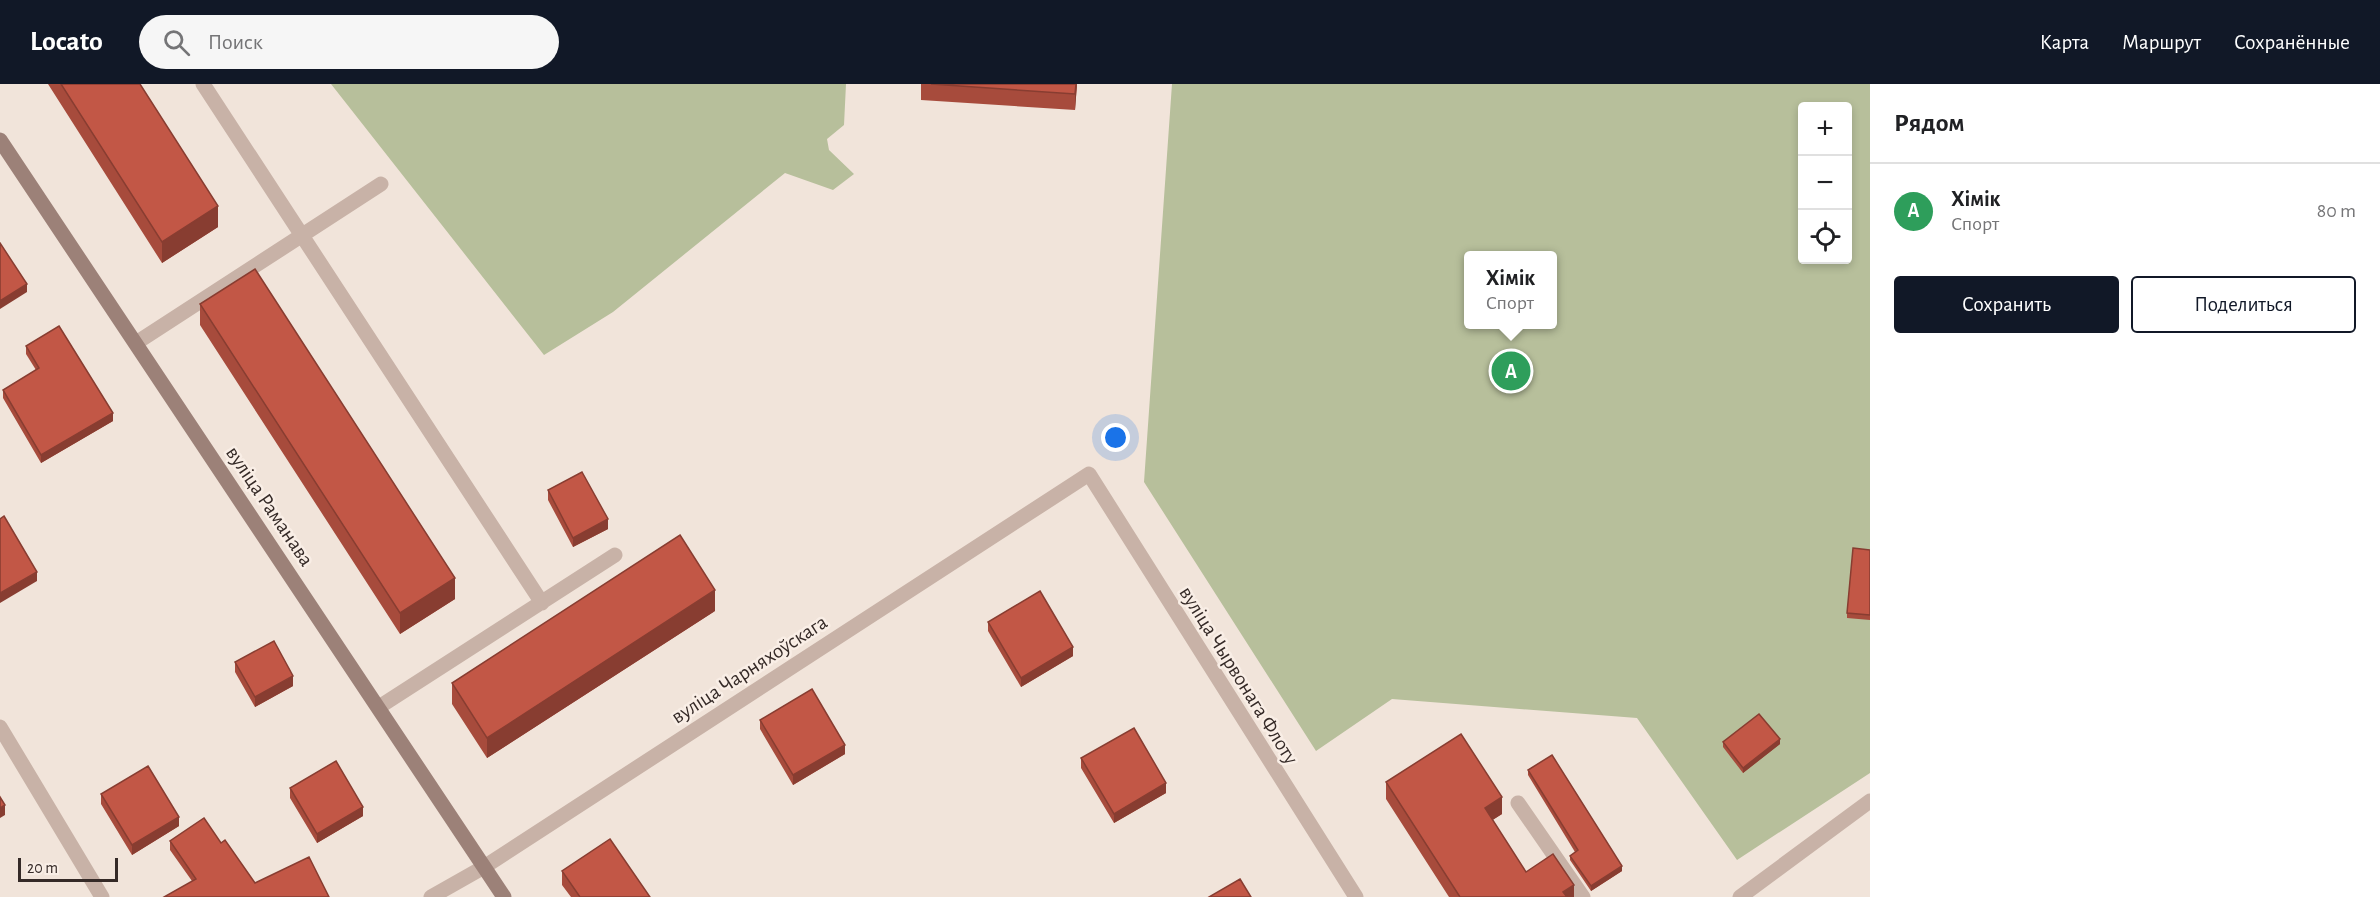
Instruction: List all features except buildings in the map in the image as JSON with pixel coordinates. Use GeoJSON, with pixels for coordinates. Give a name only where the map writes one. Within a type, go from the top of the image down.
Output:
{"type":"FeatureCollection","features":[{"type":"Feature","properties":{"kind":"main road","name":"вуліца Раманава"},"geometry":{"type":"LineString","coordinates":[[0,140],[504,897]]}},
{"type":"Feature","properties":{"kind":"street"},"geometry":{"type":"LineString","coordinates":[[203,84],[542,603]]}},
{"type":"Feature","properties":{"kind":"street"},"geometry":{"type":"LineString","coordinates":[[136,343],[381,184]]}},
{"type":"Feature","properties":{"kind":"street","name":"вуліца Чарняхоўскага"},"geometry":{"type":"LineString","coordinates":[[430,897],[484,867],[1089,474]]}},
{"type":"Feature","properties":{"kind":"street","name":"вуліца Чырвонага Флоту"},"geometry":{"type":"LineString","coordinates":[[1089,474],[1356,897]]}},
{"type":"Feature","properties":{"kind":"street"},"geometry":{"type":"LineString","coordinates":[[379,707],[615,555]]}},
{"type":"Feature","properties":{"kind":"street"},"geometry":{"type":"LineString","coordinates":[[0,727],[102,897]]}},
{"type":"Feature","properties":{"kind":"street"},"geometry":{"type":"LineString","coordinates":[[1740,897],[1870,801]]}},
{"type":"Feature","properties":{"kind":"street"},"geometry":{"type":"LineString","coordinates":[[1518,803],[1583,897]]}},
{"type":"Feature","properties":{"kind":"green space"},"geometry":{"type":"Polygon","coordinates":[[[331,84],[846,84],[844,125],[827,139],[829,150],[854,174],[833,190],[785,173],[613,312],[544,355],[331,84]]]}},
{"type":"Feature","properties":{"kind":"green space"},"geometry":{"type":"Polygon","coordinates":[[[1172,84],[1870,84],[1870,773],[1737,860],[1637,718],[1392,699],[1316,751],[1144,482],[1172,84]]]}},
{"type":"Feature","properties":{"kind":"place","name":"Хімік"},"geometry":{"type":"Point","coordinates":[1511,371]}}]}
